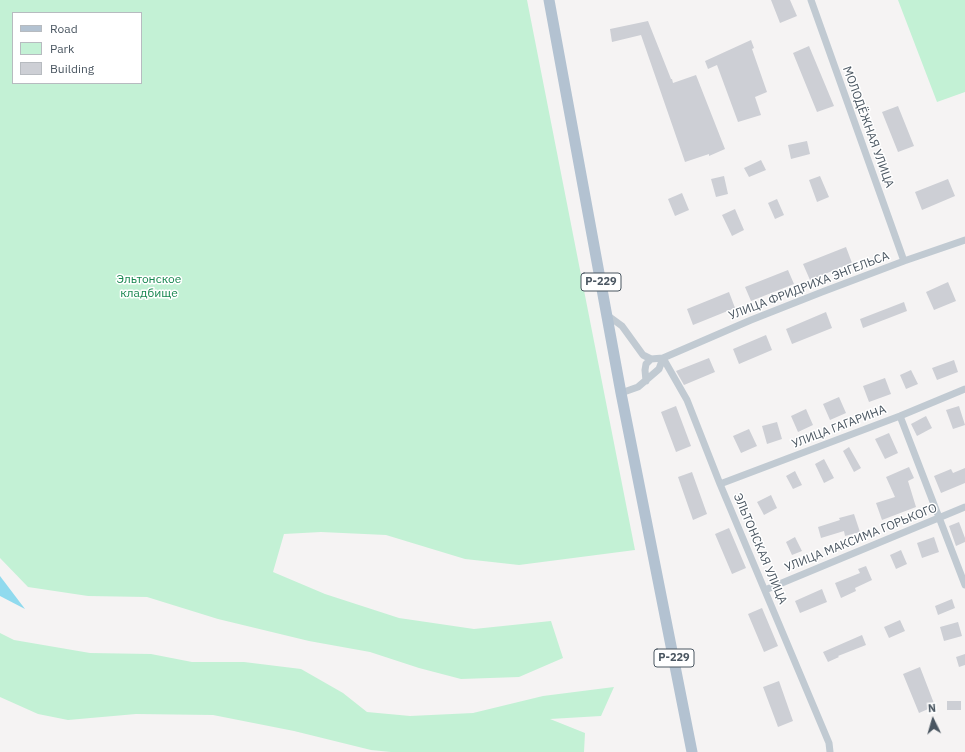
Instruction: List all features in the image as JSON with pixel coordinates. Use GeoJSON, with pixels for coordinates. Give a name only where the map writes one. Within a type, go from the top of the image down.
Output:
{"type":"FeatureCollection","features":[{"type":"Feature","properties":{"kind":"main road","name":"Р-229"},"geometry":{"type":"LineString","coordinates":[[549,0],[621,393],[692,752]]}},
{"type":"Feature","properties":{"kind":"street","name":"МОЛОДЁЖНАЯ УЛИЦА"},"geometry":{"type":"LineString","coordinates":[[811,0],[904,261]]}},
{"type":"Feature","properties":{"kind":"street","name":"УЛИЦА ФРИДРИХА ЭНГЕЛЬСА"},"geometry":{"type":"LineString","coordinates":[[651,359],[663,358],[751,320],[904,261],[965,240]]}},
{"type":"Feature","properties":{"kind":"street"},"geometry":{"type":"LineString","coordinates":[[607,315],[622,326],[643,355],[651,359],[646,364],[646,381]]}},
{"type":"Feature","properties":{"kind":"street"},"geometry":{"type":"LineString","coordinates":[[621,393],[638,387],[646,381],[659,369],[663,358]]}},
{"type":"Feature","properties":{"kind":"street","name":"ЭЛЬТОНСКАЯ УЛИЦА"},"geometry":{"type":"LineString","coordinates":[[663,358],[687,400],[720,484],[829,743],[830,752]]}},
{"type":"Feature","properties":{"kind":"street","name":"УЛИЦА ГАГАРИНА"},"geometry":{"type":"LineString","coordinates":[[720,484],[900,416],[965,389]]}},
{"type":"Feature","properties":{"kind":"street"},"geometry":{"type":"LineString","coordinates":[[900,416],[965,585]]}},
{"type":"Feature","properties":{"kind":"street","name":"УЛИЦА МАКСИМА ГОРЬКОГО"},"geometry":{"type":"LineString","coordinates":[[765,590],[965,507]]}},
{"type":"Feature","properties":{"kind":"green space","name":"Эльтонское кладбище"},"geometry":{"type":"Polygon","coordinates":[[[0,0],[527,0],[635,550],[519,565],[465,559],[386,535],[321,532],[284,534],[273,572],[325,594],[399,618],[474,629],[551,621],[563,658],[519,677],[461,679],[419,668],[370,652],[309,641],[218,619],[147,597],[88,596],[28,587],[0,558],[0,0]]]}},
{"type":"Feature","properties":{"kind":"green space"},"geometry":{"type":"Polygon","coordinates":[[[898,0],[965,0],[965,92],[937,102],[898,0]]]}},
{"type":"Feature","properties":{"kind":"green space"},"geometry":{"type":"Polygon","coordinates":[[[0,633],[14,640],[90,653],[151,654],[192,662],[244,662],[301,669],[343,693],[367,712],[410,716],[473,713],[543,696],[614,687],[601,716],[550,719],[585,733],[584,752],[391,752],[371,750],[294,731],[213,715],[136,714],[68,720],[38,714],[0,697],[0,633]]]}},
{"type":"Feature","properties":{"kind":"water"},"geometry":{"type":"Polygon","coordinates":[[[0,576],[25,609],[0,596],[0,576]]]}},
{"type":"Feature","properties":{"kind":"building"},"geometry":{"type":"Polygon","coordinates":[[[771,0],[790,0],[797,16],[780,23],[771,0]]]}},
{"type":"Feature","properties":{"kind":"building"},"geometry":{"type":"Polygon","coordinates":[[[648,21],[673,83],[696,75],[725,149],[709,156],[709,154],[685,162],[641,35],[612,42],[610,29],[648,21]]]}},
{"type":"Feature","properties":{"kind":"building"},"geometry":{"type":"Polygon","coordinates":[[[751,40],[754,48],[752,49],[767,92],[755,97],[761,115],[738,122],[717,65],[708,69],[705,61],[751,40]]]}},
{"type":"Feature","properties":{"kind":"building"},"geometry":{"type":"Polygon","coordinates":[[[809,46],[834,106],[817,112],[793,53],[809,46]]]}},
{"type":"Feature","properties":{"kind":"building"},"geometry":{"type":"Polygon","coordinates":[[[898,106],[914,146],[898,152],[882,112],[898,106]]]}},
{"type":"Feature","properties":{"kind":"building"},"geometry":{"type":"Polygon","coordinates":[[[807,141],[810,154],[791,159],[788,145],[807,141]]]}},
{"type":"Feature","properties":{"kind":"building"},"geometry":{"type":"Polygon","coordinates":[[[761,160],[766,170],[749,177],[744,168],[761,160]]]}},
{"type":"Feature","properties":{"kind":"building"},"geometry":{"type":"Polygon","coordinates":[[[724,176],[728,194],[716,197],[711,179],[724,176]]]}},
{"type":"Feature","properties":{"kind":"building"},"geometry":{"type":"Polygon","coordinates":[[[820,176],[829,197],[817,202],[809,180],[820,176]]]}},
{"type":"Feature","properties":{"kind":"building"},"geometry":{"type":"Polygon","coordinates":[[[948,179],[955,196],[922,210],[915,192],[948,179]]]}},
{"type":"Feature","properties":{"kind":"building"},"geometry":{"type":"Polygon","coordinates":[[[682,193],[689,210],[675,216],[668,199],[682,193]]]}},
{"type":"Feature","properties":{"kind":"building"},"geometry":{"type":"Polygon","coordinates":[[[777,199],[784,215],[775,219],[768,203],[777,199]]]}},
{"type":"Feature","properties":{"kind":"building"},"geometry":{"type":"Polygon","coordinates":[[[735,209],[744,230],[732,236],[722,215],[735,209]]]}},
{"type":"Feature","properties":{"kind":"building"},"geometry":{"type":"Polygon","coordinates":[[[846,247],[852,263],[810,280],[803,264],[846,247]]]}},
{"type":"Feature","properties":{"kind":"building"},"geometry":{"type":"Polygon","coordinates":[[[788,270],[794,284],[751,301],[745,287],[788,270]]]}},
{"type":"Feature","properties":{"kind":"building"},"geometry":{"type":"Polygon","coordinates":[[[948,282],[956,301],[934,310],[926,292],[948,282]]]}},
{"type":"Feature","properties":{"kind":"building"},"geometry":{"type":"Polygon","coordinates":[[[729,292],[735,308],[693,325],[687,309],[729,292]]]}},
{"type":"Feature","properties":{"kind":"building"},"geometry":{"type":"Polygon","coordinates":[[[904,302],[907,311],[863,328],[860,319],[904,302]]]}},
{"type":"Feature","properties":{"kind":"building"},"geometry":{"type":"Polygon","coordinates":[[[826,312],[832,328],[792,344],[786,329],[826,312]]]}},
{"type":"Feature","properties":{"kind":"building"},"geometry":{"type":"Polygon","coordinates":[[[766,335],[772,350],[739,364],[733,349],[766,335]]]}},
{"type":"Feature","properties":{"kind":"building"},"geometry":{"type":"Polygon","coordinates":[[[709,358],[715,372],[684,385],[676,371],[709,358]]]}},
{"type":"Feature","properties":{"kind":"building"},"geometry":{"type":"Polygon","coordinates":[[[954,360],[958,372],[937,380],[932,368],[954,360]]]}},
{"type":"Feature","properties":{"kind":"building"},"geometry":{"type":"Polygon","coordinates":[[[911,370],[918,384],[906,389],[900,375],[911,370]]]}},
{"type":"Feature","properties":{"kind":"building"},"geometry":{"type":"Polygon","coordinates":[[[885,378],[891,394],[869,402],[863,386],[885,378]]]}},
{"type":"Feature","properties":{"kind":"building"},"geometry":{"type":"Polygon","coordinates":[[[839,397],[846,413],[830,420],[823,404],[839,397]]]}},
{"type":"Feature","properties":{"kind":"building"},"geometry":{"type":"Polygon","coordinates":[[[676,406],[691,446],[676,452],[661,412],[676,406]]]}},
{"type":"Feature","properties":{"kind":"building"},"geometry":{"type":"Polygon","coordinates":[[[959,406],[965,425],[953,429],[946,410],[959,406]]]}},
{"type":"Feature","properties":{"kind":"building"},"geometry":{"type":"Polygon","coordinates":[[[806,409],[813,425],[798,432],[791,416],[806,409]]]}},
{"type":"Feature","properties":{"kind":"building"},"geometry":{"type":"Polygon","coordinates":[[[926,416],[932,428],[917,436],[911,424],[926,416]]]}},
{"type":"Feature","properties":{"kind":"building"},"geometry":{"type":"Polygon","coordinates":[[[777,422],[782,439],[767,444],[762,426],[777,422]]]}},
{"type":"Feature","properties":{"kind":"building"},"geometry":{"type":"Polygon","coordinates":[[[749,429],[757,446],[741,453],[733,436],[749,429]]]}},
{"type":"Feature","properties":{"kind":"building"},"geometry":{"type":"Polygon","coordinates":[[[889,433],[898,453],[885,459],[875,439],[889,433]]]}},
{"type":"Feature","properties":{"kind":"building"},"geometry":{"type":"Polygon","coordinates":[[[849,447],[861,468],[854,472],[843,451],[849,447]]]}},
{"type":"Feature","properties":{"kind":"building"},"geometry":{"type":"Polygon","coordinates":[[[824,459],[834,478],[824,483],[815,464],[824,459]]]}},
{"type":"Feature","properties":{"kind":"building"},"geometry":{"type":"Polygon","coordinates":[[[909,467],[914,478],[908,481],[916,507],[882,520],[876,503],[895,497],[886,477],[909,467]]]}},
{"type":"Feature","properties":{"kind":"building"},"geometry":{"type":"Polygon","coordinates":[[[965,468],[965,483],[941,493],[934,476],[951,469],[953,473],[965,468]]]}},
{"type":"Feature","properties":{"kind":"building"},"geometry":{"type":"Polygon","coordinates":[[[795,471],[802,485],[793,489],[786,476],[795,471]]]}},
{"type":"Feature","properties":{"kind":"building"},"geometry":{"type":"Polygon","coordinates":[[[692,472],[707,514],[693,520],[678,477],[692,472]]]}},
{"type":"Feature","properties":{"kind":"building"},"geometry":{"type":"Polygon","coordinates":[[[771,495],[777,508],[764,515],[757,502],[771,495]]]}},
{"type":"Feature","properties":{"kind":"building"},"geometry":{"type":"Polygon","coordinates":[[[854,514],[860,532],[845,536],[844,531],[821,538],[818,527],[840,520],[839,518],[854,514]]]}},
{"type":"Feature","properties":{"kind":"building"},"geometry":{"type":"Polygon","coordinates":[[[959,522],[965,542],[956,546],[949,526],[959,522]]]}},
{"type":"Feature","properties":{"kind":"building"},"geometry":{"type":"Polygon","coordinates":[[[729,528],[746,568],[732,574],[715,534],[729,528]]]}},
{"type":"Feature","properties":{"kind":"building"},"geometry":{"type":"Polygon","coordinates":[[[795,537],[802,551],[792,555],[786,542],[795,537]]]}},
{"type":"Feature","properties":{"kind":"building"},"geometry":{"type":"Polygon","coordinates":[[[934,537],[939,552],[922,558],[917,543],[934,537]]]}},
{"type":"Feature","properties":{"kind":"building"},"geometry":{"type":"Polygon","coordinates":[[[901,550],[907,564],[896,569],[890,555],[901,550]]]}},
{"type":"Feature","properties":{"kind":"building"},"geometry":{"type":"Polygon","coordinates":[[[866,566],[872,580],[855,588],[856,591],[841,598],[835,583],[860,573],[858,569],[866,566]]]}},
{"type":"Feature","properties":{"kind":"building"},"geometry":{"type":"Polygon","coordinates":[[[822,589],[827,602],[800,613],[795,601],[822,589]]]}},
{"type":"Feature","properties":{"kind":"building"},"geometry":{"type":"Polygon","coordinates":[[[952,599],[955,608],[938,615],[935,606],[952,599]]]}},
{"type":"Feature","properties":{"kind":"building"},"geometry":{"type":"Polygon","coordinates":[[[762,608],[778,646],[764,652],[748,614],[762,608]]]}},
{"type":"Feature","properties":{"kind":"building"},"geometry":{"type":"Polygon","coordinates":[[[900,620],[905,631],[889,638],[884,627],[900,620]]]}},
{"type":"Feature","properties":{"kind":"building"},"geometry":{"type":"Polygon","coordinates":[[[958,622],[962,636],[944,641],[940,627],[958,622]]]}},
{"type":"Feature","properties":{"kind":"building"},"geometry":{"type":"Polygon","coordinates":[[[862,635],[866,645],[838,656],[839,657],[828,662],[823,652],[862,635]]]}},
{"type":"Feature","properties":{"kind":"building"},"geometry":{"type":"Polygon","coordinates":[[[965,654],[965,665],[959,667],[956,657],[965,654]]]}},
{"type":"Feature","properties":{"kind":"building"},"geometry":{"type":"Polygon","coordinates":[[[920,667],[935,706],[919,713],[903,674],[920,667]]]}},
{"type":"Feature","properties":{"kind":"building"},"geometry":{"type":"Polygon","coordinates":[[[779,681],[793,721],[778,727],[763,687],[779,681]]]}},
{"type":"Feature","properties":{"kind":"building"},"geometry":{"type":"Polygon","coordinates":[[[947,701],[961,701],[961,710],[947,710],[947,701]]]}}]}
